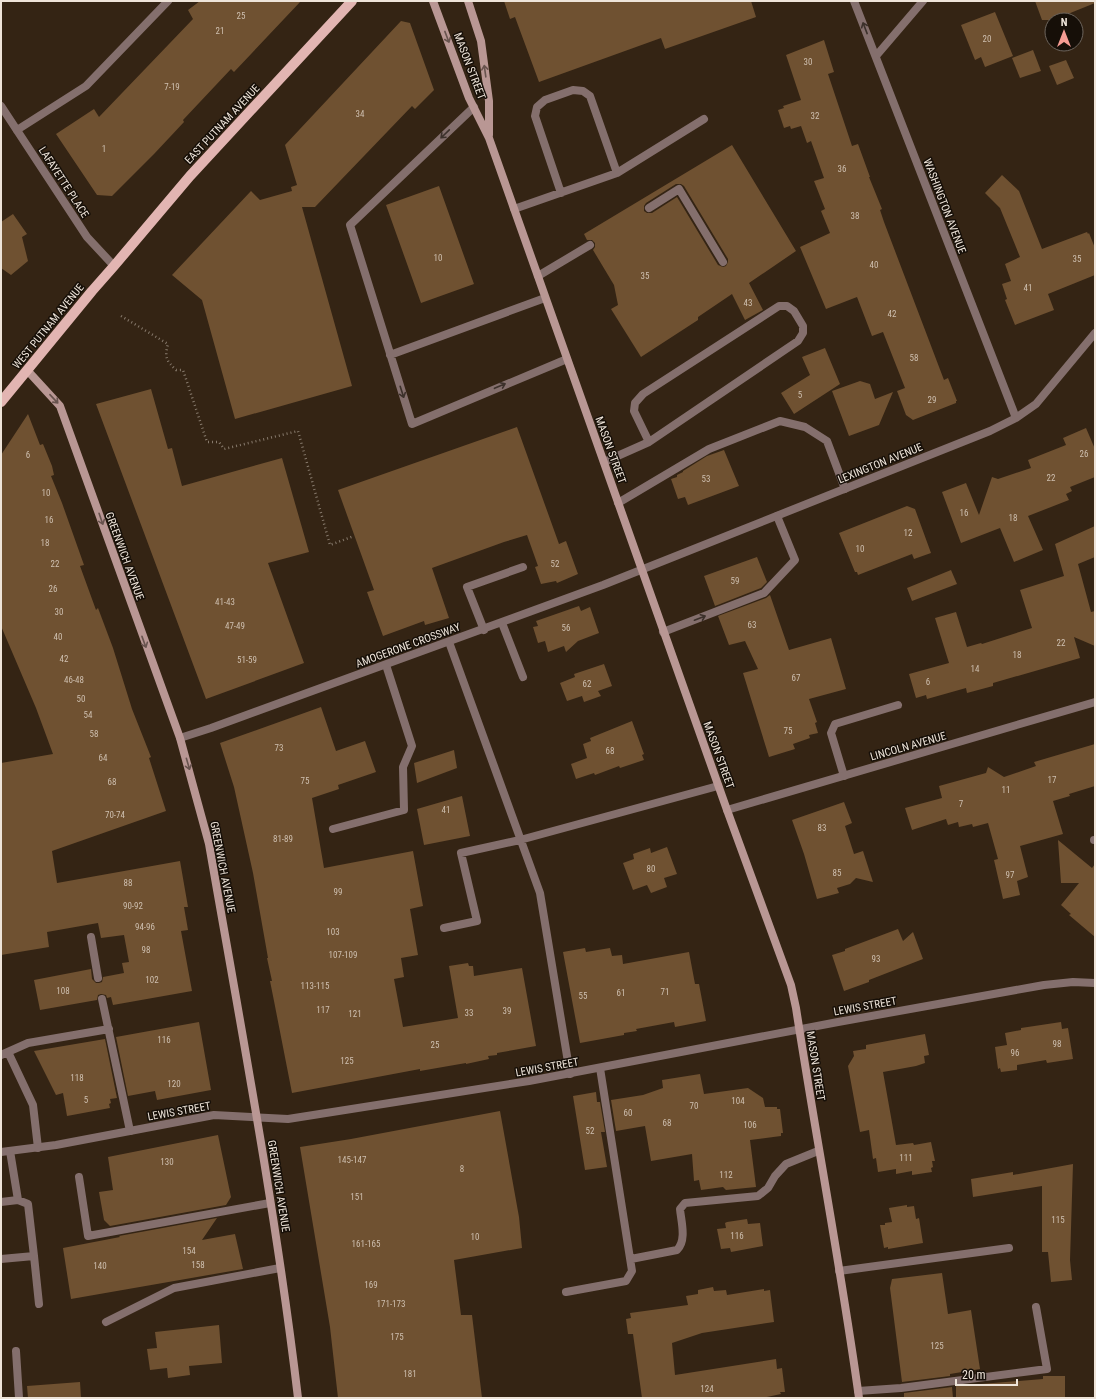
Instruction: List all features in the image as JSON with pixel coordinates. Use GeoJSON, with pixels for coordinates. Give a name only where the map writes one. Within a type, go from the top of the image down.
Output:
{"type":"FeatureCollection","features":[{"type":"Feature","properties":{"kind":"main road","name":"EAST PUTNAM AVENUE"},"geometry":{"type":"LineString","coordinates":[[114,266],[190,176],[352,1]]}},
{"type":"Feature","properties":{"kind":"main road","name":"WEST PUTNAM AVENUE"},"geometry":{"type":"LineString","coordinates":[[1,402],[114,266]]}},
{"type":"Feature","properties":{"kind":"street"},"geometry":{"type":"LineString","coordinates":[[17,130],[86,86],[168,1]]}},
{"type":"Feature","properties":{"kind":"street","name":"MASON STREET"},"geometry":{"type":"LineString","coordinates":[[433,1],[469,98],[489,138],[726,810],[791,985],[859,1395]]}},
{"type":"Feature","properties":{"kind":"street","name":"MASON STREET"},"geometry":{"type":"LineString","coordinates":[[468,1],[480,41],[489,101],[489,138]]}},
{"type":"Feature","properties":{"kind":"street","name":"WASHINGTON AVENUE"},"geometry":{"type":"LineString","coordinates":[[854,1],[1016,418]]}},
{"type":"Feature","properties":{"kind":"street"},"geometry":{"type":"LineString","coordinates":[[876,56],[923,1]]}},
{"type":"Feature","properties":{"kind":"street"},"geometry":{"type":"LineString","coordinates":[[561,193],[535,116],[537,107],[545,100],[573,90],[583,91],[590,96],[617,173]]}},
{"type":"Feature","properties":{"kind":"street","name":"LAFAYETTE PLACE"},"geometry":{"type":"LineString","coordinates":[[1,106],[87,236],[114,266]]}},
{"type":"Feature","properties":{"kind":"street"},"geometry":{"type":"LineString","coordinates":[[474,107],[350,225],[412,424],[567,359]]}},
{"type":"Feature","properties":{"kind":"street"},"geometry":{"type":"LineString","coordinates":[[514,209],[617,173],[704,120]]}},
{"type":"Feature","properties":{"kind":"street"},"geometry":{"type":"LineString","coordinates":[[649,208],[679,189],[723,262]]}},
{"type":"Feature","properties":{"kind":"street"},"geometry":{"type":"LineString","coordinates":[[538,276],[590,245]]}},
{"type":"Feature","properties":{"kind":"street"},"geometry":{"type":"LineString","coordinates":[[390,355],[545,298]]}},
{"type":"Feature","properties":{"kind":"street"},"geometry":{"type":"LineString","coordinates":[[604,462],[649,442],[798,341],[803,333],[803,326],[794,310],[787,306],[779,306],[643,394],[635,403],[634,411],[649,442]]}},
{"type":"Feature","properties":{"kind":"street","name":"LEXINGTON AVENUE"},"geometry":{"type":"LineString","coordinates":[[642,570],[990,431],[1016,418],[1036,404],[1095,333]]}},
{"type":"Feature","properties":{"kind":"street","name":"GREENWICH AVENUE"},"geometry":{"type":"LineString","coordinates":[[27,370],[60,406],[180,738],[200,807],[209,844],[257,1117],[298,1398]]}},
{"type":"Feature","properties":{"kind":"street"},"geometry":{"type":"LineString","coordinates":[[618,502],[709,449],[780,421],[805,427],[827,441],[846,489]]}},
{"type":"Feature","properties":{"kind":"street"},"geometry":{"type":"LineString","coordinates":[[663,632],[764,593],[795,560],[777,516]]}},
{"type":"Feature","properties":{"kind":"street"},"geometry":{"type":"LineString","coordinates":[[484,630],[467,587],[522,568]]}},
{"type":"Feature","properties":{"kind":"street","name":"AMOGERONE CROSSWAY"},"geometry":{"type":"LineString","coordinates":[[180,738],[484,630],[642,570]]}},
{"type":"Feature","properties":{"kind":"street"},"geometry":{"type":"LineString","coordinates":[[502,623],[523,677]]}},
{"type":"Feature","properties":{"kind":"street"},"geometry":{"type":"LineString","coordinates":[[449,642],[540,893],[570,1074]]}},
{"type":"Feature","properties":{"kind":"street"},"geometry":{"type":"LineString","coordinates":[[333,829],[404,810],[403,767],[412,746],[386,665]]}},
{"type":"Feature","properties":{"kind":"street","name":"LINCOLN AVENUE"},"geometry":{"type":"LineString","coordinates":[[726,810],[1095,702]]}},
{"type":"Feature","properties":{"kind":"street"},"geometry":{"type":"LineString","coordinates":[[844,776],[831,733],[835,724],[898,705]]}},
{"type":"Feature","properties":{"kind":"street"},"geometry":{"type":"LineString","coordinates":[[444,928],[477,921],[461,853],[520,840],[718,786]]}},
{"type":"Feature","properties":{"kind":"street"},"geometry":{"type":"LineString","coordinates":[[91,937],[98,978]]}},
{"type":"Feature","properties":{"kind":"street","name":"LEWIS STREET"},"geometry":{"type":"LineString","coordinates":[[1,1152],[38,1148],[214,1115],[288,1119],[570,1074],[838,1022],[1044,985],[1073,982],[1095,983]]}},
{"type":"Feature","properties":{"kind":"street"},"geometry":{"type":"LineString","coordinates":[[102,999],[130,1131]]}},
{"type":"Feature","properties":{"kind":"street"},"geometry":{"type":"LineString","coordinates":[[38,1148],[33,1105],[5,1053],[28,1043],[109,1029]]}},
{"type":"Feature","properties":{"kind":"street"},"geometry":{"type":"LineString","coordinates":[[566,1292],[626,1282],[632,1271],[600,1068]]}},
{"type":"Feature","properties":{"kind":"street"},"geometry":{"type":"LineString","coordinates":[[10,1151],[18,1200]]}},
{"type":"Feature","properties":{"kind":"street"},"geometry":{"type":"LineString","coordinates":[[630,1259],[677,1250],[680,1246],[682,1237],[680,1208],[685,1204],[758,1196],[768,1188],[775,1176],[786,1164],[818,1151]]}},
{"type":"Feature","properties":{"kind":"street"},"geometry":{"type":"LineString","coordinates":[[79,1177],[88,1236],[270,1203]]}},
{"type":"Feature","properties":{"kind":"street"},"geometry":{"type":"LineString","coordinates":[[1,1202],[18,1200],[28,1204],[39,1304]]}},
{"type":"Feature","properties":{"kind":"street"},"geometry":{"type":"LineString","coordinates":[[839,1271],[1009,1248]]}},
{"type":"Feature","properties":{"kind":"street"},"geometry":{"type":"LineString","coordinates":[[1,1259],[34,1256]]}},
{"type":"Feature","properties":{"kind":"street"},"geometry":{"type":"LineString","coordinates":[[106,1322],[174,1288],[280,1268]]}},
{"type":"Feature","properties":{"kind":"street"},"geometry":{"type":"LineString","coordinates":[[859,1395],[1047,1369],[1036,1307]]}},
{"type":"Feature","properties":{"kind":"street"},"geometry":{"type":"LineString","coordinates":[[16,1351],[19,1398]]}},
{"type":"Feature","properties":{"kind":"path"},"geometry":{"type":"LineString","coordinates":[[121,316],[168,344],[165,353],[168,361],[176,370],[183,370],[207,442],[219,442],[224,449],[298,431],[330,545],[354,536]]}},
{"type":"Feature","properties":{"kind":"building"},"geometry":{"type":"Polygon","coordinates":[[[200,1],[301,1],[234,72],[231,69],[183,120],[184,122],[112,196],[97,195],[56,134],[94,109],[99,117],[193,19],[188,10],[200,1]]]}},
{"type":"Feature","properties":{"kind":"building"},"geometry":{"type":"Polygon","coordinates":[[[504,1],[751,1],[756,17],[665,49],[661,38],[539,82],[515,17],[510,19],[504,1]]]}},
{"type":"Feature","properties":{"kind":"building"},"geometry":{"type":"Polygon","coordinates":[[[1035,1],[1095,1],[1095,3],[1073,12],[1044,12],[1044,20],[1042,20],[1035,1]]]}},
{"type":"Feature","properties":{"kind":"building"},"geometry":{"type":"Polygon","coordinates":[[[995,12],[1013,56],[985,67],[981,57],[975,60],[961,25],[995,12]]]}},
{"type":"Feature","properties":{"kind":"building"},"geometry":{"type":"Polygon","coordinates":[[[401,21],[410,23],[434,90],[415,109],[412,106],[315,207],[302,207],[352,386],[235,419],[202,300],[172,275],[251,191],[260,200],[292,191],[291,187],[297,185],[285,145],[401,21]]]}},
{"type":"Feature","properties":{"kind":"building"},"geometry":{"type":"Polygon","coordinates":[[[824,40],[834,72],[828,74],[852,146],[858,144],[882,209],[880,210],[884,222],[944,380],[948,378],[957,401],[956,403],[913,420],[906,415],[897,391],[905,388],[883,332],[872,336],[857,297],[826,309],[800,247],[830,233],[821,211],[825,209],[814,181],[824,178],[811,141],[807,143],[801,126],[791,129],[790,126],[784,128],[778,110],[784,108],[783,106],[801,100],[786,55],[824,40]]]}},
{"type":"Feature","properties":{"kind":"building"},"geometry":{"type":"Polygon","coordinates":[[[1033,50],[1041,71],[1020,78],[1012,58],[1033,50]]]}},
{"type":"Feature","properties":{"kind":"building"},"geometry":{"type":"Polygon","coordinates":[[[1066,60],[1074,78],[1057,85],[1049,66],[1066,60]]]}},
{"type":"Feature","properties":{"kind":"building"},"geometry":{"type":"Polygon","coordinates":[[[732,145],[796,251],[749,283],[763,310],[745,320],[732,294],[698,317],[698,320],[641,357],[611,309],[618,305],[614,285],[593,250],[595,243],[592,240],[587,240],[584,234],[732,145]],[[676,184],[646,203],[644,206],[644,211],[647,213],[652,213],[677,197],[718,265],[723,267],[726,266],[728,259],[684,186],[681,184],[676,184]]]}},
{"type":"Feature","properties":{"kind":"building"},"geometry":{"type":"Polygon","coordinates":[[[1002,175],[1019,191],[1042,249],[1087,232],[1088,234],[1089,233],[1095,248],[1095,275],[1048,294],[1054,310],[1015,325],[1005,300],[1007,299],[1002,284],[1011,281],[1005,264],[1020,257],[1000,208],[985,193],[1002,175]]]}},
{"type":"Feature","properties":{"kind":"building"},"geometry":{"type":"Polygon","coordinates":[[[439,186],[474,284],[421,303],[386,205],[439,186]]]}},
{"type":"Feature","properties":{"kind":"building"},"geometry":{"type":"Polygon","coordinates":[[[13,214],[27,234],[22,237],[28,261],[11,275],[1,268],[1,222],[13,214]]]}},
{"type":"Feature","properties":{"kind":"building"},"geometry":{"type":"Polygon","coordinates":[[[825,348],[840,384],[794,414],[781,393],[810,375],[802,357],[825,348]]]}},
{"type":"Feature","properties":{"kind":"building"},"geometry":{"type":"Polygon","coordinates":[[[860,381],[870,384],[875,399],[893,392],[879,425],[849,436],[832,391],[860,381]]]}},
{"type":"Feature","properties":{"kind":"building"},"geometry":{"type":"Polygon","coordinates":[[[151,389],[168,449],[172,448],[182,486],[282,458],[309,552],[268,563],[304,663],[206,699],[96,404],[151,389]]]}},
{"type":"Feature","properties":{"kind":"building"},"geometry":{"type":"Polygon","coordinates":[[[28,414],[40,445],[43,444],[52,466],[54,475],[51,476],[84,565],[80,566],[96,610],[98,608],[113,648],[132,709],[151,757],[149,758],[166,811],[52,851],[57,883],[180,861],[188,907],[184,907],[188,930],[181,931],[192,991],[113,1005],[111,997],[107,998],[106,995],[101,994],[98,995],[97,1000],[40,1010],[34,980],[91,969],[92,979],[96,983],[99,983],[102,982],[103,977],[124,973],[122,963],[129,962],[124,935],[101,938],[98,923],[47,932],[49,947],[1,955],[1,763],[53,754],[36,708],[1,626],[1,455],[28,414]]]}},
{"type":"Feature","properties":{"kind":"building"},"geometry":{"type":"Polygon","coordinates":[[[517,427],[559,544],[566,541],[578,574],[557,583],[556,581],[541,584],[535,567],[538,566],[527,535],[504,542],[432,568],[449,618],[425,625],[424,621],[383,636],[367,592],[374,590],[338,490],[517,427]]]}},
{"type":"Feature","properties":{"kind":"building"},"geometry":{"type":"Polygon","coordinates":[[[1086,428],[1095,449],[1095,477],[1070,487],[1072,491],[1066,494],[1069,500],[1028,516],[1043,550],[1014,562],[1000,528],[961,543],[942,492],[966,483],[979,515],[992,477],[998,479],[1031,468],[1028,460],[1066,445],[1063,438],[1086,428]]]}},
{"type":"Feature","properties":{"kind":"building"},"geometry":{"type":"Polygon","coordinates":[[[724,450],[739,486],[688,505],[685,497],[678,499],[671,479],[677,477],[677,475],[707,456],[724,450]]]}},
{"type":"Feature","properties":{"kind":"building"},"geometry":{"type":"Polygon","coordinates":[[[907,506],[915,509],[931,553],[914,559],[912,554],[858,575],[857,572],[855,572],[839,533],[907,506]]]}},
{"type":"Feature","properties":{"kind":"building"},"geometry":{"type":"Polygon","coordinates":[[[1095,526],[1095,557],[1078,564],[1091,612],[1095,611],[1095,646],[1074,637],[1080,658],[993,683],[993,686],[967,693],[966,688],[927,699],[926,695],[916,698],[909,674],[949,663],[935,618],[956,612],[967,647],[982,644],[1032,628],[1020,590],[1064,576],[1055,544],[1095,526]]]}},
{"type":"Feature","properties":{"kind":"building"},"geometry":{"type":"Polygon","coordinates":[[[757,557],[767,582],[761,588],[715,606],[704,576],[757,557]]]}},
{"type":"Feature","properties":{"kind":"building"},"geometry":{"type":"Polygon","coordinates":[[[951,570],[957,584],[912,601],[907,588],[951,570]]]}},
{"type":"Feature","properties":{"kind":"building"},"geometry":{"type":"Polygon","coordinates":[[[770,595],[789,650],[831,638],[846,689],[809,699],[817,722],[815,723],[818,733],[809,735],[810,738],[793,744],[795,749],[769,757],[743,673],[758,669],[745,641],[729,645],[718,616],[766,598],[770,595]]]}},
{"type":"Feature","properties":{"kind":"building"},"geometry":{"type":"Polygon","coordinates":[[[579,606],[581,611],[590,607],[599,633],[578,641],[566,652],[564,646],[548,652],[545,641],[538,643],[533,627],[538,626],[536,621],[579,606]]]}},
{"type":"Feature","properties":{"kind":"building"},"geometry":{"type":"Polygon","coordinates":[[[604,664],[612,686],[598,691],[601,696],[584,702],[582,696],[567,701],[560,683],[575,677],[574,674],[604,664]]]}},
{"type":"Feature","properties":{"kind":"building"},"geometry":{"type":"Polygon","coordinates":[[[321,707],[336,751],[365,741],[376,772],[338,785],[339,789],[312,798],[324,868],[413,851],[423,906],[410,909],[418,955],[401,958],[404,977],[394,979],[403,1027],[458,1018],[449,966],[468,963],[469,966],[473,966],[474,976],[522,968],[536,1046],[497,1053],[497,1055],[488,1056],[489,1059],[466,1064],[420,1071],[420,1069],[292,1093],[270,981],[272,981],[253,873],[234,787],[220,743],[321,707]]]}},
{"type":"Feature","properties":{"kind":"building"},"geometry":{"type":"Polygon","coordinates":[[[632,721],[644,754],[642,755],[644,760],[620,768],[619,766],[595,775],[594,773],[576,779],[571,764],[587,758],[583,744],[591,741],[590,738],[632,721]]]}},
{"type":"Feature","properties":{"kind":"building"},"geometry":{"type":"Polygon","coordinates":[[[1095,744],[1095,786],[1069,794],[1070,796],[1053,801],[1063,834],[1020,846],[1028,877],[1017,881],[1020,895],[1003,899],[994,860],[998,859],[988,823],[973,827],[972,824],[959,827],[958,822],[948,825],[946,819],[912,830],[905,808],[942,798],[939,786],[986,773],[988,767],[1004,777],[1036,766],[1034,762],[1095,744]]]}},
{"type":"Feature","properties":{"kind":"building"},"geometry":{"type":"Polygon","coordinates":[[[454,750],[457,768],[417,783],[414,763],[454,750]]]}},
{"type":"Feature","properties":{"kind":"building"},"geometry":{"type":"Polygon","coordinates":[[[462,796],[470,836],[424,845],[417,809],[462,796]]]}},
{"type":"Feature","properties":{"kind":"building"},"geometry":{"type":"Polygon","coordinates":[[[844,802],[852,823],[845,826],[854,854],[863,851],[873,882],[856,878],[850,884],[837,888],[839,893],[817,899],[792,820],[844,802]]]}},
{"type":"Feature","properties":{"kind":"building"},"geometry":{"type":"Polygon","coordinates":[[[1058,840],[1092,868],[1095,864],[1095,937],[1069,915],[1071,914],[1061,905],[1079,883],[1061,883],[1058,840]]]}},
{"type":"Feature","properties":{"kind":"building"},"geometry":{"type":"Polygon","coordinates":[[[667,847],[677,874],[664,878],[667,887],[651,893],[647,885],[633,890],[623,863],[634,859],[633,854],[650,848],[651,853],[667,847]]]}},
{"type":"Feature","properties":{"kind":"building"},"geometry":{"type":"Polygon","coordinates":[[[898,929],[903,941],[913,932],[923,959],[844,991],[832,955],[898,929]]]}},
{"type":"Feature","properties":{"kind":"building"},"geometry":{"type":"Polygon","coordinates":[[[585,948],[586,952],[610,948],[612,956],[622,955],[623,964],[689,952],[695,984],[699,984],[706,1021],[675,1027],[674,1022],[636,1029],[637,1031],[624,1033],[624,1035],[580,1043],[563,952],[585,948]]]}},
{"type":"Feature","properties":{"kind":"building"},"geometry":{"type":"Polygon","coordinates":[[[199,1022],[211,1090],[157,1100],[155,1091],[128,1096],[116,1037],[199,1022]]]}},
{"type":"Feature","properties":{"kind":"building"},"geometry":{"type":"Polygon","coordinates":[[[1061,1022],[1062,1029],[1068,1028],[1073,1059],[1047,1063],[1046,1060],[1017,1065],[1017,1070],[1001,1072],[1000,1068],[998,1069],[995,1047],[1007,1045],[1005,1033],[1021,1030],[1021,1028],[1061,1022]]]}},
{"type":"Feature","properties":{"kind":"building"},"geometry":{"type":"Polygon","coordinates":[[[925,1034],[929,1055],[924,1056],[925,1063],[883,1072],[896,1145],[913,1143],[914,1145],[931,1142],[935,1161],[932,1161],[932,1172],[912,1175],[912,1171],[896,1174],[896,1169],[878,1172],[876,1158],[873,1159],[869,1130],[860,1132],[848,1066],[854,1056],[853,1051],[866,1049],[866,1045],[925,1034]]]}},
{"type":"Feature","properties":{"kind":"building"},"geometry":{"type":"Polygon","coordinates":[[[105,1039],[117,1098],[110,1099],[110,1108],[67,1116],[63,1093],[56,1095],[34,1051],[105,1039]]]}},
{"type":"Feature","properties":{"kind":"building"},"geometry":{"type":"Polygon","coordinates":[[[700,1074],[704,1094],[748,1088],[763,1098],[765,1107],[777,1107],[777,1109],[780,1109],[783,1133],[781,1133],[781,1136],[750,1140],[756,1187],[726,1190],[723,1187],[701,1190],[699,1180],[694,1181],[692,1154],[651,1161],[645,1126],[616,1131],[611,1100],[643,1095],[663,1088],[662,1080],[700,1074]]]}},
{"type":"Feature","properties":{"kind":"building"},"geometry":{"type":"Polygon","coordinates":[[[596,1092],[597,1102],[600,1102],[605,1132],[601,1132],[607,1167],[585,1170],[573,1096],[596,1092]]]}},
{"type":"Feature","properties":{"kind":"building"},"geometry":{"type":"Polygon","coordinates":[[[500,1111],[519,1217],[522,1248],[454,1260],[461,1315],[472,1315],[482,1398],[338,1398],[330,1327],[300,1147],[500,1111]]]}},
{"type":"Feature","properties":{"kind":"building"},"geometry":{"type":"Polygon","coordinates":[[[218,1135],[231,1197],[226,1205],[110,1226],[104,1220],[99,1192],[113,1190],[108,1157],[218,1135]]]}},
{"type":"Feature","properties":{"kind":"building"},"geometry":{"type":"Polygon","coordinates":[[[1073,1164],[1070,1260],[1072,1280],[1051,1282],[1048,1252],[1042,1252],[1042,1186],[973,1197],[971,1179],[1013,1172],[1013,1175],[1073,1164]]]}},
{"type":"Feature","properties":{"kind":"building"},"geometry":{"type":"Polygon","coordinates":[[[907,1205],[907,1207],[914,1206],[916,1219],[919,1218],[923,1243],[888,1249],[888,1247],[884,1248],[880,1225],[885,1225],[885,1223],[892,1222],[889,1208],[907,1205]]]}},
{"type":"Feature","properties":{"kind":"building"},"geometry":{"type":"Polygon","coordinates":[[[217,1218],[202,1240],[235,1234],[243,1269],[71,1299],[63,1248],[217,1218]]]}},
{"type":"Feature","properties":{"kind":"building"},"geometry":{"type":"Polygon","coordinates":[[[747,1219],[748,1224],[760,1223],[763,1246],[731,1252],[730,1248],[721,1249],[717,1229],[726,1228],[725,1223],[727,1222],[747,1219]]]}},
{"type":"Feature","properties":{"kind":"building"},"geometry":{"type":"Polygon","coordinates":[[[942,1273],[948,1314],[971,1310],[980,1369],[950,1374],[950,1376],[902,1382],[890,1288],[892,1279],[942,1273]]]}},
{"type":"Feature","properties":{"kind":"building"},"geometry":{"type":"Polygon","coordinates":[[[713,1287],[714,1291],[726,1290],[727,1295],[764,1289],[764,1291],[770,1290],[774,1322],[702,1333],[672,1343],[675,1375],[776,1359],[777,1369],[782,1368],[785,1392],[780,1392],[781,1394],[762,1398],[642,1398],[633,1334],[628,1334],[626,1319],[631,1318],[630,1313],[688,1305],[686,1296],[698,1294],[698,1290],[713,1287]]]}},
{"type":"Feature","properties":{"kind":"building"},"geometry":{"type":"Polygon","coordinates":[[[219,1325],[222,1363],[189,1366],[190,1375],[168,1378],[167,1368],[150,1370],[147,1349],[157,1348],[155,1332],[219,1325]]]}},
{"type":"Feature","properties":{"kind":"building"},"geometry":{"type":"Polygon","coordinates":[[[1043,1376],[1065,1376],[1065,1398],[956,1398],[956,1386],[1043,1379],[1043,1376]]]}},
{"type":"Feature","properties":{"kind":"building"},"geometry":{"type":"Polygon","coordinates":[[[80,1382],[81,1398],[28,1398],[27,1386],[80,1382]]]}},
{"type":"Feature","properties":{"kind":"building"},"geometry":{"type":"Polygon","coordinates":[[[952,1387],[953,1398],[904,1398],[904,1393],[952,1387]]]}}]}
